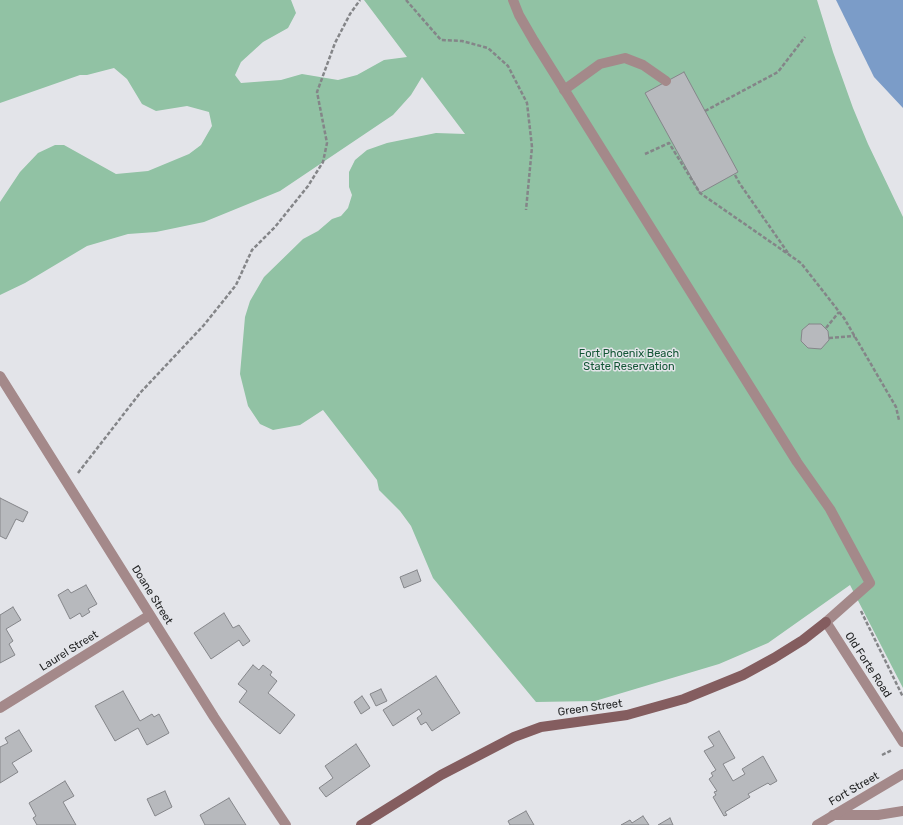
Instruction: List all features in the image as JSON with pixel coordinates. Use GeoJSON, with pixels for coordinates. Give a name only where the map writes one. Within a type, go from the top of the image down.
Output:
{"type":"FeatureCollection","features":[{"type":"Feature","properties":{"kind":"main road","name":"Green Street"},"geometry":{"type":"LineString","coordinates":[[361,825],[452,768],[514,737],[541,727],[627,715],[684,699],[731,680],[774,658],[803,640],[826,622]]}},
{"type":"Feature","properties":{"kind":"street"},"geometry":{"type":"LineString","coordinates":[[514,0],[522,22],[797,462],[830,509],[870,583],[826,622]]}},
{"type":"Feature","properties":{"kind":"street"},"geometry":{"type":"LineString","coordinates":[[564,90],[600,64],[625,58],[643,65],[666,81]]}},
{"type":"Feature","properties":{"kind":"street","name":"Doane Street"},"geometry":{"type":"LineString","coordinates":[[0,376],[246,767],[286,825]]}},
{"type":"Feature","properties":{"kind":"street","name":"Laurel Street"},"geometry":{"type":"LineString","coordinates":[[0,708],[150,615]]}},
{"type":"Feature","properties":{"kind":"street","name":"Old Forte Road"},"geometry":{"type":"LineString","coordinates":[[826,622],[903,742]]}},
{"type":"Feature","properties":{"kind":"street","name":"Fort Street"},"geometry":{"type":"LineString","coordinates":[[818,825],[903,774]]}},
{"type":"Feature","properties":{"kind":"street"},"geometry":{"type":"LineString","coordinates":[[833,815],[878,815],[903,811]]}},
{"type":"Feature","properties":{"kind":"path"},"geometry":{"type":"LineString","coordinates":[[69,484],[140,393],[204,326],[236,285],[252,250],[275,227],[308,186],[323,162],[327,143],[317,92],[335,43],[350,14],[360,0]]}},
{"type":"Feature","properties":{"kind":"path"},"geometry":{"type":"LineString","coordinates":[[406,0],[441,40],[462,41],[488,48],[508,66],[527,102],[532,147],[526,210]]}},
{"type":"Feature","properties":{"kind":"path"},"geometry":{"type":"LineString","coordinates":[[705,111],[778,72],[805,37]]}},
{"type":"Feature","properties":{"kind":"path"},"geometry":{"type":"LineString","coordinates":[[645,154],[669,143],[700,194],[801,263],[839,312],[855,336],[896,407],[899,420]]}},
{"type":"Feature","properties":{"kind":"path"},"geometry":{"type":"LineString","coordinates":[[735,174],[790,255]]}},
{"type":"Feature","properties":{"kind":"path"},"geometry":{"type":"LineString","coordinates":[[826,328],[839,312]]}},
{"type":"Feature","properties":{"kind":"path"},"geometry":{"type":"LineString","coordinates":[[829,338],[855,336]]}},
{"type":"Feature","properties":{"kind":"path"},"geometry":{"type":"LineString","coordinates":[[859,609],[903,697]]}},
{"type":"Feature","properties":{"kind":"green space","name":"Fort Phoenix Beach State Reservation"},"geometry":{"type":"Polygon","coordinates":[[[0,0],[291,0],[296,13],[288,28],[263,42],[241,62],[235,75],[241,83],[281,80],[302,74],[338,80],[357,75],[384,60],[407,57],[364,0],[817,0],[833,52],[853,108],[868,144],[903,217],[903,688],[850,585],[768,643],[719,664],[595,701],[536,702],[433,578],[411,526],[400,511],[379,490],[377,480],[323,410],[300,425],[273,430],[260,424],[248,406],[240,374],[245,317],[250,301],[264,277],[303,239],[318,231],[332,219],[341,216],[348,208],[352,195],[349,187],[349,172],[355,160],[367,150],[387,143],[436,133],[465,134],[422,77],[411,95],[393,115],[280,191],[204,222],[156,232],[128,234],[87,246],[25,283],[0,295],[0,202],[20,172],[38,153],[55,145],[64,145],[116,174],[148,171],[189,154],[201,145],[212,126],[209,112],[187,106],[156,111],[142,104],[127,79],[114,68],[87,75],[80,75],[0,103],[0,0]]]}},
{"type":"Feature","properties":{"kind":"water"},"geometry":{"type":"Polygon","coordinates":[[[836,0],[903,0],[903,108],[874,77],[836,0]]]}},
{"type":"Feature","properties":{"kind":"building"},"geometry":{"type":"Polygon","coordinates":[[[684,72],[738,172],[700,193],[645,93],[684,72]]]}},
{"type":"Feature","properties":{"kind":"building"},"geometry":{"type":"Polygon","coordinates":[[[809,324],[821,324],[828,331],[829,340],[821,349],[808,348],[801,341],[802,330],[809,324]]]}},
{"type":"Feature","properties":{"kind":"building"},"geometry":{"type":"Polygon","coordinates":[[[0,498],[28,512],[23,522],[16,519],[6,539],[0,536],[0,498]]]}},
{"type":"Feature","properties":{"kind":"building"},"geometry":{"type":"Polygon","coordinates":[[[417,570],[421,581],[404,588],[400,577],[417,570]]]}},
{"type":"Feature","properties":{"kind":"building"},"geometry":{"type":"Polygon","coordinates":[[[86,585],[97,604],[88,609],[90,612],[82,617],[80,613],[70,619],[58,595],[68,589],[71,593],[86,585]]]}},
{"type":"Feature","properties":{"kind":"building"},"geometry":{"type":"Polygon","coordinates":[[[13,607],[21,620],[6,629],[13,641],[9,644],[15,655],[0,663],[0,615],[13,607]]]}},
{"type":"Feature","properties":{"kind":"building"},"geometry":{"type":"Polygon","coordinates":[[[224,613],[233,628],[239,625],[250,641],[243,646],[239,640],[211,659],[194,633],[224,613]]]}},
{"type":"Feature","properties":{"kind":"building"},"geometry":{"type":"Polygon","coordinates":[[[253,665],[259,670],[263,665],[272,672],[270,675],[277,681],[268,693],[295,715],[280,734],[239,702],[247,691],[238,684],[253,665]]]}},
{"type":"Feature","properties":{"kind":"building"},"geometry":{"type":"Polygon","coordinates":[[[436,676],[460,713],[432,731],[426,722],[421,725],[417,718],[422,714],[419,709],[393,726],[383,710],[436,676]]]}},
{"type":"Feature","properties":{"kind":"building"},"geometry":{"type":"Polygon","coordinates":[[[381,689],[387,701],[376,706],[370,694],[381,689]]]}},
{"type":"Feature","properties":{"kind":"building"},"geometry":{"type":"Polygon","coordinates":[[[123,691],[140,721],[152,714],[154,717],[159,714],[169,733],[147,745],[138,728],[115,741],[95,706],[123,691]]]}},
{"type":"Feature","properties":{"kind":"building"},"geometry":{"type":"Polygon","coordinates":[[[362,696],[370,708],[361,714],[354,702],[362,696]]]}},
{"type":"Feature","properties":{"kind":"building"},"geometry":{"type":"Polygon","coordinates":[[[19,730],[32,751],[12,763],[18,772],[0,783],[0,747],[8,743],[5,738],[19,730]]]}},
{"type":"Feature","properties":{"kind":"building"},"geometry":{"type":"Polygon","coordinates":[[[719,731],[735,758],[723,764],[733,781],[745,774],[742,769],[763,756],[777,781],[770,785],[768,783],[748,794],[750,797],[725,812],[727,815],[724,816],[713,797],[716,795],[714,792],[717,791],[709,779],[713,776],[711,773],[716,770],[704,751],[714,746],[708,737],[719,731]]]}},
{"type":"Feature","properties":{"kind":"building"},"geometry":{"type":"Polygon","coordinates":[[[356,744],[370,766],[326,797],[319,788],[333,778],[325,766],[356,744]]]}},
{"type":"Feature","properties":{"kind":"building"},"geometry":{"type":"Polygon","coordinates":[[[65,781],[74,796],[63,802],[76,825],[37,825],[33,818],[36,816],[29,803],[65,781]]]}},
{"type":"Feature","properties":{"kind":"building"},"geometry":{"type":"Polygon","coordinates":[[[165,791],[172,807],[155,816],[147,799],[165,791]]]}},
{"type":"Feature","properties":{"kind":"building"},"geometry":{"type":"Polygon","coordinates":[[[229,798],[246,825],[205,825],[200,815],[229,798]]]}},
{"type":"Feature","properties":{"kind":"building"},"geometry":{"type":"Polygon","coordinates":[[[526,811],[534,825],[510,825],[508,821],[526,811]]]}},
{"type":"Feature","properties":{"kind":"building"},"geometry":{"type":"Polygon","coordinates":[[[643,816],[649,825],[621,825],[630,820],[632,823],[643,816]]]}},
{"type":"Feature","properties":{"kind":"building"},"geometry":{"type":"Polygon","coordinates":[[[670,818],[673,825],[658,825],[670,818]]]}}]}
